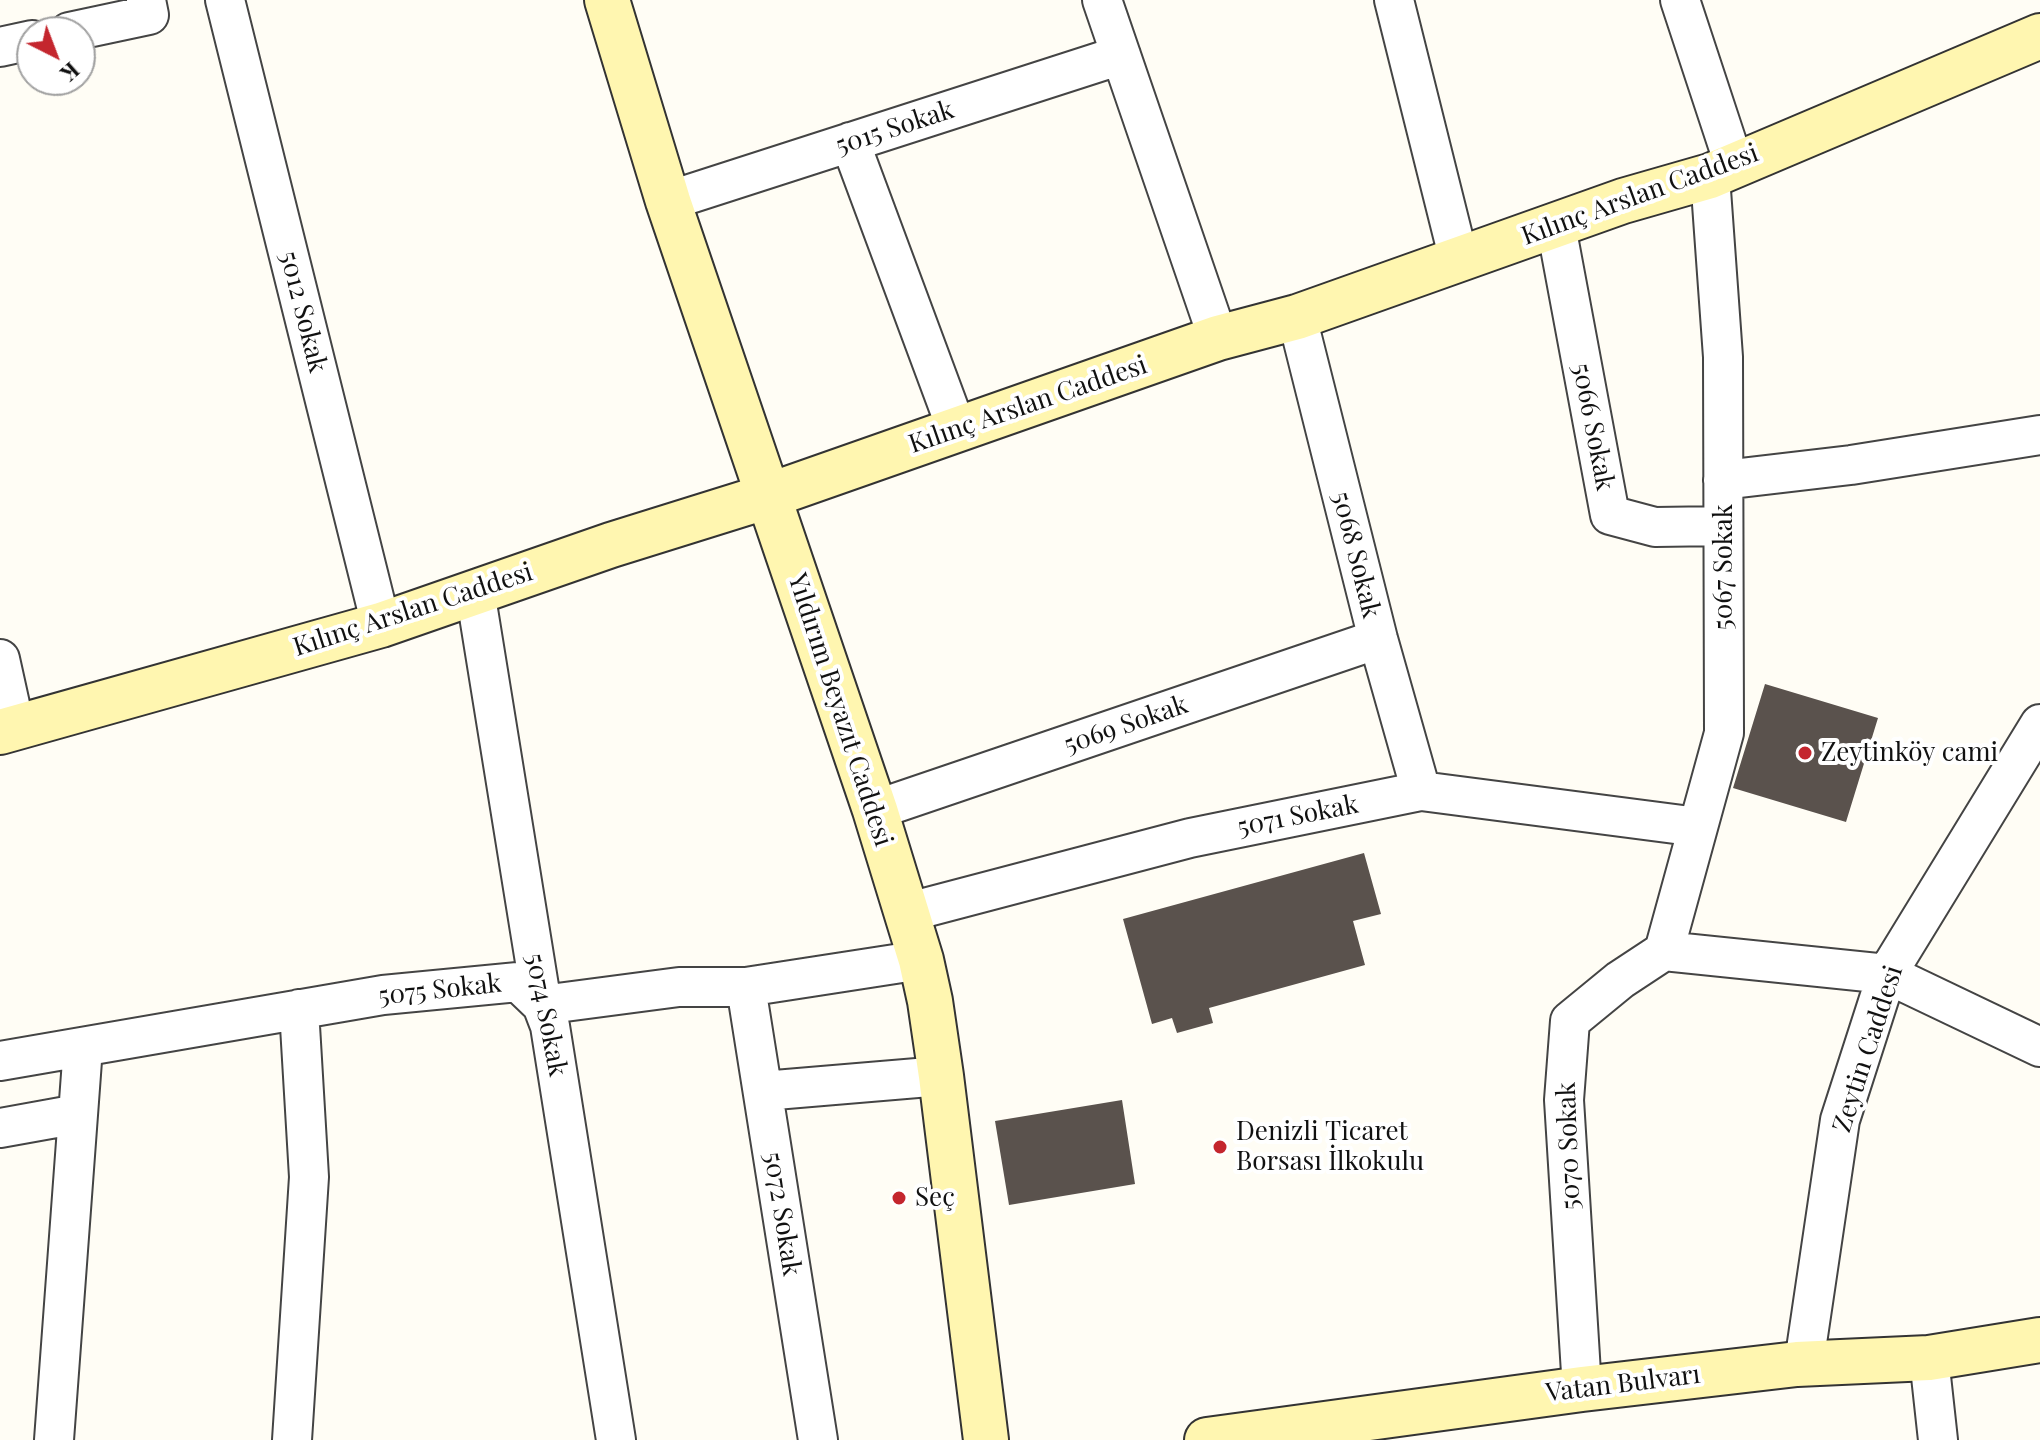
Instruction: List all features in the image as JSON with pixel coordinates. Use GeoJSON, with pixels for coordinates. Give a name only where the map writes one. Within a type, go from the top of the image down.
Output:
{"type":"FeatureCollection","features":[{"type":"Feature","properties":{"kind":"street","name":"5012 Sokak"},"geometry":{"type":"LineString","coordinates":[[225,0],[381,625]]}},
{"type":"Feature","properties":{"kind":"street","name":"Yıldırım Beyazıt Caddesi"},"geometry":{"type":"LineString","coordinates":[[607,0],[668,201],[875,810],[921,960],[941,1076],[986,1440]]}},
{"type":"Feature","properties":{"kind":"street"},"geometry":{"type":"LineString","coordinates":[[1102,0],[1218,338]]}},
{"type":"Feature","properties":{"kind":"street"},"geometry":{"type":"LineString","coordinates":[[1394,0],[1459,260]]}},
{"type":"Feature","properties":{"kind":"street","name":"5067 Sokak"},"geometry":{"type":"LineString","coordinates":[[1664,951],[1724,733],[1722,170],[1680,0]]}},
{"type":"Feature","properties":{"kind":"street"},"geometry":{"type":"LineString","coordinates":[[96,24],[147,8]]}},
{"type":"Feature","properties":{"kind":"street","name":"Kılınç Arslan Caddesi"},"geometry":{"type":"LineString","coordinates":[[8,730],[381,625],[475,591],[768,496],[1218,338],[1297,317],[1623,201],[1722,170],[2040,36]]}},
{"type":"Feature","properties":{"kind":"street","name":"5015 Sokak"},"geometry":{"type":"LineString","coordinates":[[668,201],[1121,55]]}},
{"type":"Feature","properties":{"kind":"street"},"geometry":{"type":"LineString","coordinates":[[850,142],[957,430]]}},
{"type":"Feature","properties":{"kind":"street","name":"5066 Sokak"},"geometry":{"type":"LineString","coordinates":[[1556,226],[1610,515],[1655,527],[1723,526]]}},
{"type":"Feature","properties":{"kind":"street","name":"5068 Sokak"},"geometry":{"type":"LineString","coordinates":[[1297,317],[1378,639],[1421,791]]}},
{"type":"Feature","properties":{"kind":"street"},"geometry":{"type":"LineString","coordinates":[[1723,480],[1866,463],[2040,435]]}},
{"type":"Feature","properties":{"kind":"street","name":"5074 Sokak"},"geometry":{"type":"LineString","coordinates":[[475,591],[542,1005],[550,1026],[616,1440]]}},
{"type":"Feature","properties":{"kind":"street","name":"5069 Sokak"},"geometry":{"type":"LineString","coordinates":[[875,810],[1378,639]]}},
{"type":"Feature","properties":{"kind":"street"},"geometry":{"type":"LineString","coordinates":[[0,659],[8,730]]}},
{"type":"Feature","properties":{"kind":"street","name":"Zeytin Caddesi"},"geometry":{"type":"LineString","coordinates":[[1804,1363],[1840,1120],[1887,974],[2034,742]]}},
{"type":"Feature","properties":{"kind":"street","name":"5071 Sokak"},"geometry":{"type":"LineString","coordinates":[[905,913],[1190,838],[1421,791],[1698,827]]}},
{"type":"Feature","properties":{"kind":"street"},"geometry":{"type":"LineString","coordinates":[[1664,951],[1887,974],[2040,1047]]}},
{"type":"Feature","properties":{"kind":"street","name":"5070 Sokak"},"geometry":{"type":"LineString","coordinates":[[1582,1389],[1564,1100],[1570,1021],[1620,980],[1664,951]]}},
{"type":"Feature","properties":{"kind":"street"},"geometry":{"type":"LineString","coordinates":[[542,1005],[679,987],[746,987],[921,960]]}},
{"type":"Feature","properties":{"kind":"street","name":"5075 Sokak"},"geometry":{"type":"LineString","coordinates":[[0,1061],[383,995],[518,982],[542,1005]]}},
{"type":"Feature","properties":{"kind":"street","name":"5072 Sokak"},"geometry":{"type":"LineString","coordinates":[[746,987],[818,1440]]}},
{"type":"Feature","properties":{"kind":"street"},"geometry":{"type":"LineString","coordinates":[[292,1440],[309,1177],[299,1009]]}},
{"type":"Feature","properties":{"kind":"street"},"geometry":{"type":"LineString","coordinates":[[54,1440],[83,1047]]}},
{"type":"Feature","properties":{"kind":"street"},"geometry":{"type":"LineString","coordinates":[[763,1091],[941,1076]]}},
{"type":"Feature","properties":{"kind":"street"},"geometry":{"type":"LineString","coordinates":[[0,1128],[78,1114]]}},
{"type":"Feature","properties":{"kind":"street","name":"Vatan Bulvarı"},"geometry":{"type":"LineString","coordinates":[[1207,1440],[1582,1389],[1804,1363],[1929,1358],[2040,1340]]}},
{"type":"Feature","properties":{"kind":"street"},"geometry":{"type":"LineString","coordinates":[[1929,1358],[1938,1440]]}},
{"type":"Feature","properties":{"kind":"building","name":"Zeytinköy cami"},"geometry":{"type":"Polygon","coordinates":[[[1765,684],[1878,718],[1846,822],[1733,788],[1765,684]]]}},
{"type":"Feature","properties":{"kind":"building"},"geometry":{"type":"Polygon","coordinates":[[[1364,853],[1381,914],[1353,921],[1365,965],[1209,1008],[1213,1023],[1177,1033],[1172,1018],[1152,1024],[1123,919],[1364,853]]]}},
{"type":"Feature","properties":{"kind":"building"},"geometry":{"type":"Polygon","coordinates":[[[1122,1100],[1135,1184],[1009,1205],[995,1121],[1122,1100]]]}},
{"type":"Feature","properties":{"kind":"place","name":"Zeytinköy cami"},"geometry":{"type":"Point","coordinates":[1805,753]}},
{"type":"Feature","properties":{"kind":"place","name":"Denizli Ticaret Borsası İlkokulu"},"geometry":{"type":"Point","coordinates":[1220,1147]}},
{"type":"Feature","properties":{"kind":"place","name":"Seç"},"geometry":{"type":"Point","coordinates":[899,1198]}}]}
